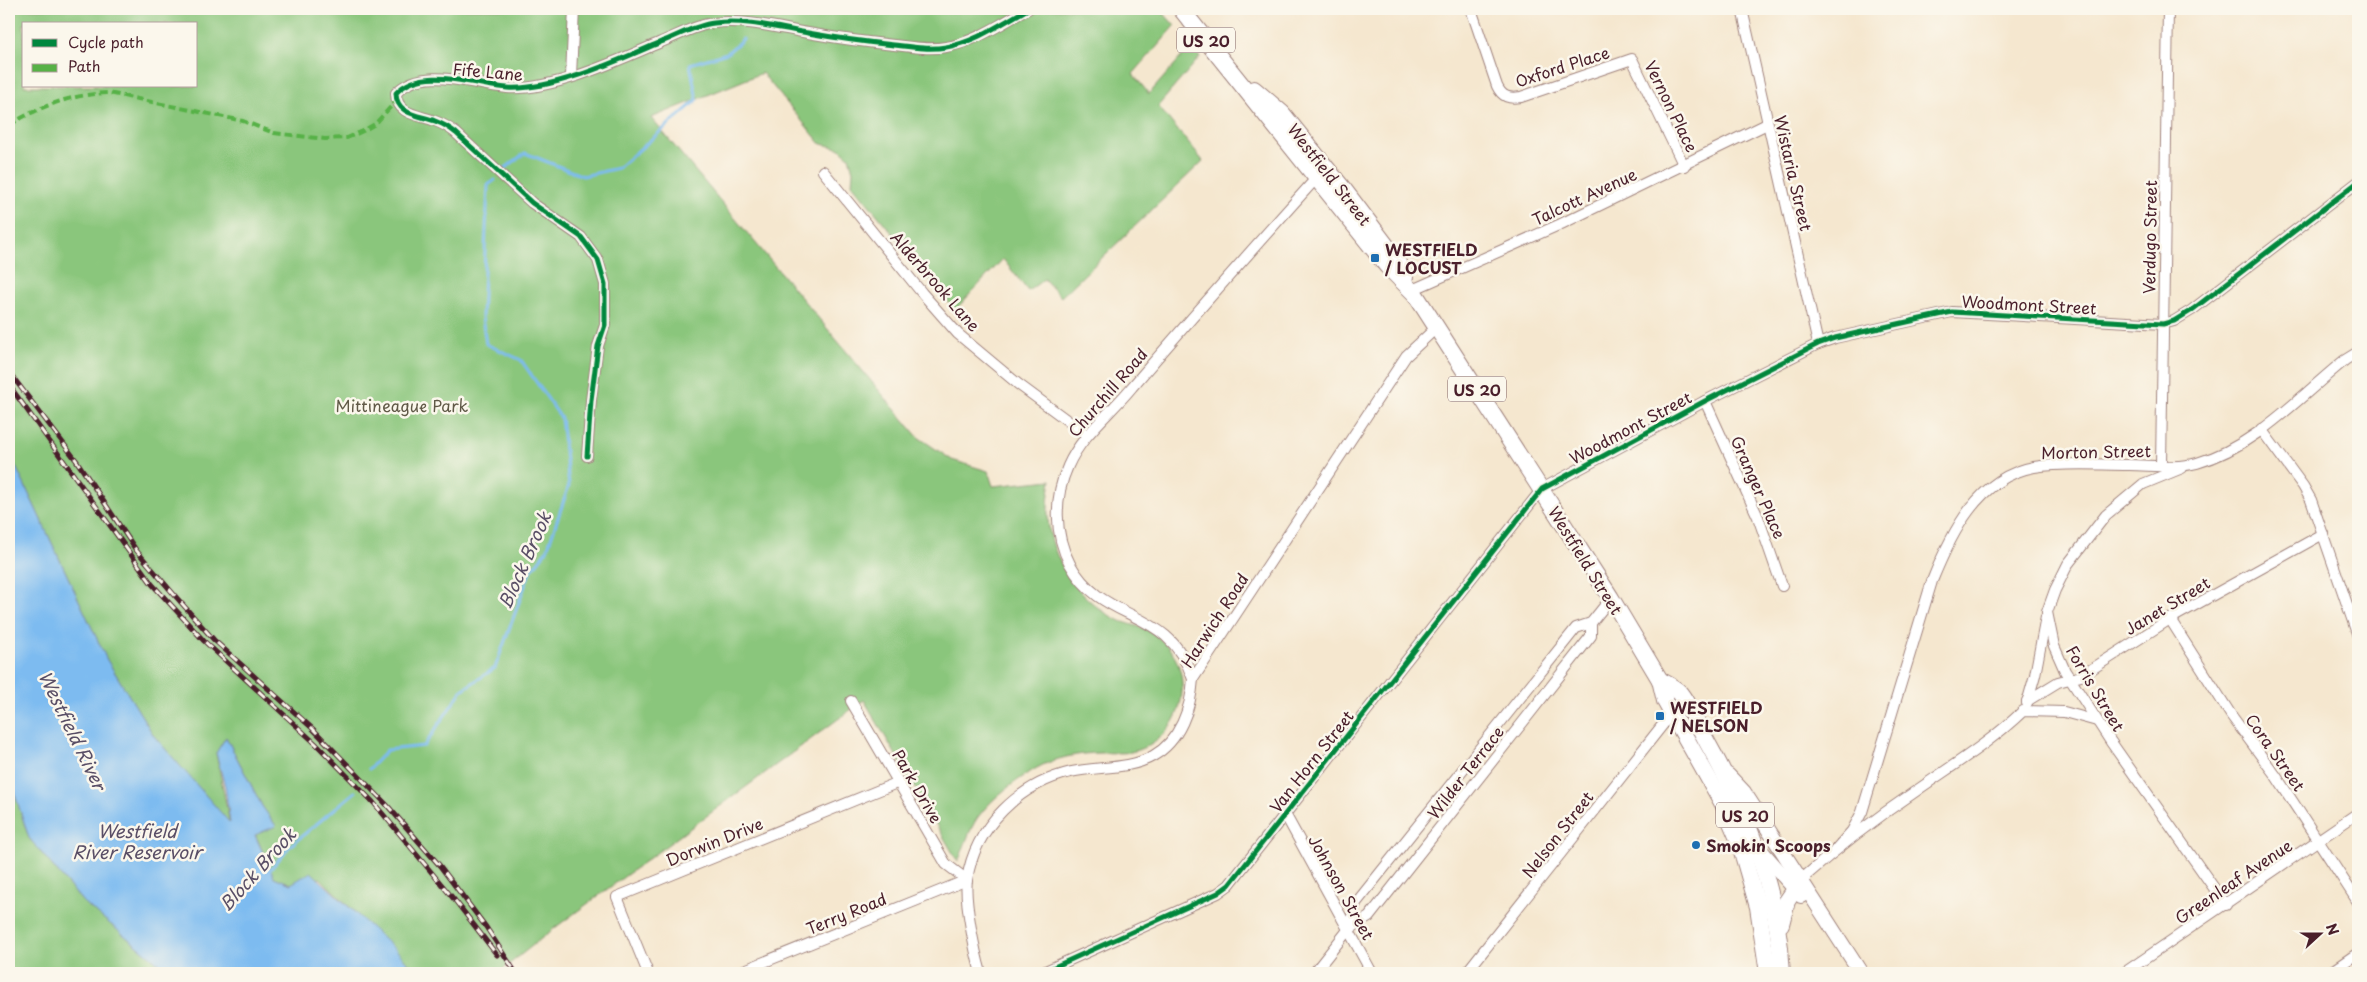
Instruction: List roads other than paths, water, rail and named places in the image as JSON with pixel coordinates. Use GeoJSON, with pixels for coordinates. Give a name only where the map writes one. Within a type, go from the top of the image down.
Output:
{"type":"FeatureCollection","features":[{"type":"Feature","properties":{"kind":"main road","name":"Westfield Street"},"geometry":{"type":"LineString","coordinates":[[1181,9],[1232,70],[1282,113],[1321,173],[1387,266],[1412,290],[1611,598],[1660,680],[1665,701],[1723,804],[1739,841],[1758,907],[1768,973]]}},
{"type":"Feature","properties":{"kind":"main road","name":"Westfield Street"},"geometry":{"type":"LineString","coordinates":[[1660,680],[1679,692],[1741,806],[1770,886],[1779,939],[1782,973]]}},
{"type":"Feature","properties":{"kind":"main road"},"geometry":{"type":"LineString","coordinates":[[1722,769],[1744,792],[1798,884],[1861,973]]}},
{"type":"Feature","properties":{"kind":"main road"},"geometry":{"type":"LineString","coordinates":[[1757,846],[1798,884]]}},
{"type":"Feature","properties":{"kind":"main road"},"geometry":{"type":"LineString","coordinates":[[1779,939],[1784,910],[1798,884]]}},
{"type":"Feature","properties":{"kind":"street"},"geometry":{"type":"LineString","coordinates":[[571,76],[574,9]]}},
{"type":"Feature","properties":{"kind":"street","name":"Fife Lane"},"geometry":{"type":"LineString","coordinates":[[587,456],[591,400],[598,346],[605,325],[605,284],[598,260],[581,237],[543,212],[456,133],[439,123],[404,111],[399,106],[396,94],[404,84],[435,78],[508,88],[553,83],[630,55],[695,27],[715,23],[767,26],[821,36],[925,48],[960,43],[984,33],[1028,9]]}},
{"type":"Feature","properties":{"kind":"street","name":"Oxford Place"},"geometry":{"type":"LineString","coordinates":[[1471,9],[1497,86],[1500,92],[1510,98],[1521,97],[1632,58]]}},
{"type":"Feature","properties":{"kind":"street","name":"Wistaria Street"},"geometry":{"type":"LineString","coordinates":[[1742,9],[1818,344]]}},
{"type":"Feature","properties":{"kind":"street","name":"Verdugo Street"},"geometry":{"type":"LineString","coordinates":[[2161,465],[2168,9]]}},
{"type":"Feature","properties":{"kind":"street","name":"Vernon Place"},"geometry":{"type":"LineString","coordinates":[[1632,58],[1684,166]]}},
{"type":"Feature","properties":{"kind":"street","name":"Talcott Avenue"},"geometry":{"type":"LineString","coordinates":[[1412,290],[1561,224],[1684,166],[1767,124]]}},
{"type":"Feature","properties":{"kind":"street","name":"Alderbrook Lane"},"geometry":{"type":"LineString","coordinates":[[823,170],[958,334],[1018,384],[1087,436]]}},
{"type":"Feature","properties":{"kind":"street","name":"Churchill Road"},"geometry":{"type":"LineString","coordinates":[[1193,679],[1180,650],[1169,637],[1140,618],[1109,606],[1091,593],[1073,569],[1062,548],[1057,518],[1062,484],[1072,457],[1087,436],[1114,409],[1321,173]]}},
{"type":"Feature","properties":{"kind":"street","name":"Woodmont Street"},"geometry":{"type":"LineString","coordinates":[[1542,489],[1705,401],[1818,344],[1952,312],[2163,324],[2174,321],[2192,310],[2358,182]]}},
{"type":"Feature","properties":{"kind":"street","name":"Harwich Road"},"geometry":{"type":"LineString","coordinates":[[981,973],[972,930],[967,880],[981,839],[997,816],[1022,794],[1061,774],[1085,769],[1133,764],[1149,758],[1163,749],[1177,733],[1185,717],[1191,696],[1193,679],[1406,356],[1437,327]]}},
{"type":"Feature","properties":{"kind":"street","name":"Morton Street"},"geometry":{"type":"LineString","coordinates":[[1836,849],[1852,831],[1862,812],[1930,589],[1942,558],[1962,522],[1978,499],[2002,479],[2033,468],[2070,465],[2178,466],[2196,463],[2231,450],[2261,430],[2345,360],[2358,352]]}},
{"type":"Feature","properties":{"kind":"street","name":"Granger Place"},"geometry":{"type":"LineString","coordinates":[[1705,401],[1758,517],[1782,586]]}},
{"type":"Feature","properties":{"kind":"street"},"geometry":{"type":"LineString","coordinates":[[2261,430],[2303,486],[2311,500],[2358,636]]}},
{"type":"Feature","properties":{"kind":"street"},"geometry":{"type":"LineString","coordinates":[[1798,884],[1836,849],[1999,734],[2023,711],[2035,676],[2047,612],[2068,564],[2106,515],[2143,484],[2196,463]]}},
{"type":"Feature","properties":{"kind":"street","name":"Van Horn Street"},"geometry":{"type":"LineString","coordinates":[[1041,973],[1226,888],[1542,489]]}},
{"type":"Feature","properties":{"kind":"street","name":"Janet Street"},"geometry":{"type":"LineString","coordinates":[[2027,701],[2058,682],[2071,680],[2170,619],[2323,534]]}},
{"type":"Feature","properties":{"kind":"street","name":"Wilder Terrace"},"geometry":{"type":"LineString","coordinates":[[1348,930],[1356,903],[1576,628],[1591,623],[1611,598]]}},
{"type":"Feature","properties":{"kind":"street","name":"Forris Street"},"geometry":{"type":"LineString","coordinates":[[2047,612],[2054,646],[2060,662],[2097,721],[2226,905]]}},
{"type":"Feature","properties":{"kind":"street","name":"Cora Street"},"geometry":{"type":"LineString","coordinates":[[2170,619],[2231,715],[2276,776],[2358,902]]}},
{"type":"Feature","properties":{"kind":"street","name":"Wilder Terrace"},"geometry":{"type":"LineString","coordinates":[[1314,973],[1348,930],[1369,917],[1520,727],[1591,636],[1591,623]]}},
{"type":"Feature","properties":{"kind":"street","name":"Park Drive"},"geometry":{"type":"LineString","coordinates":[[851,701],[946,864],[967,880]]}},
{"type":"Feature","properties":{"kind":"street"},"geometry":{"type":"LineString","coordinates":[[2023,711],[2064,712],[2097,721]]}},
{"type":"Feature","properties":{"kind":"street","name":"Nelson Street"},"geometry":{"type":"LineString","coordinates":[[1466,973],[1672,713]]}},
{"type":"Feature","properties":{"kind":"street"},"geometry":{"type":"LineString","coordinates":[[1506,715],[1520,727]]}},
{"type":"Feature","properties":{"kind":"street","name":"Dorwin Drive"},"geometry":{"type":"LineString","coordinates":[[648,973],[617,897],[899,782]]}},
{"type":"Feature","properties":{"kind":"street"},"geometry":{"type":"LineString","coordinates":[[1430,811],[1444,822]]}},
{"type":"Feature","properties":{"kind":"street","name":"Greenleaf Avenue"},"geometry":{"type":"LineString","coordinates":[[2124,973],[2358,813]]}},
{"type":"Feature","properties":{"kind":"street","name":"Johnson Street"},"geometry":{"type":"LineString","coordinates":[[1285,814],[1372,973]]}},
{"type":"Feature","properties":{"kind":"street","name":"Terry Road"},"geometry":{"type":"LineString","coordinates":[[737,973],[967,880]]}},
{"type":"Feature","properties":{"kind":"street"},"geometry":{"type":"LineString","coordinates":[[2329,973],[2358,953]]}},
{"type":"Feature","properties":{"kind":"water","name":"Westfield River Reservoir"},"geometry":{"type":"Polygon","coordinates":[[[9,452],[107,660],[154,736],[230,823],[225,787],[216,753],[226,737],[262,806],[276,826],[255,835],[274,877],[291,884],[311,872],[398,952],[417,973],[171,973],[83,902],[29,838],[9,776],[9,452]]]}},
{"type":"Feature","properties":{"kind":"waterway","name":"Block Brook"},"geometry":{"type":"LineString","coordinates":[[504,169],[525,153],[583,176],[618,168],[697,100],[690,64],[727,53],[743,39]]}},
{"type":"Feature","properties":{"kind":"waterway","name":"Block Brook"},"geometry":{"type":"LineString","coordinates":[[369,769],[387,750],[424,746],[462,690],[495,668],[530,572],[547,550],[569,485],[561,418],[521,360],[486,344],[482,317],[488,185],[495,180]]}},
{"type":"Feature","properties":{"kind":"waterway","name":"Block Brook"},"geometry":{"type":"LineString","coordinates":[[269,871],[290,846],[355,792]]}},
{"type":"Feature","properties":{"kind":"railway"},"geometry":{"type":"LineString","coordinates":[[9,372],[76,460],[136,550],[214,640],[312,728],[386,804],[440,866],[486,927],[516,973]]}},
{"type":"Feature","properties":{"kind":"railway"},"geometry":{"type":"LineString","coordinates":[[9,385],[152,584],[204,641],[315,743],[373,802],[457,903],[497,955]]}},
{"type":"Feature","properties":{"kind":"place","name":"WESTFIELD / LOCUST"},"geometry":{"type":"Point","coordinates":[1375,258]}},
{"type":"Feature","properties":{"kind":"place","name":"WESTFIELD / NELSON"},"geometry":{"type":"Point","coordinates":[1660,716]}},
{"type":"Feature","properties":{"kind":"place","name":"Smokin' Scoops"},"geometry":{"type":"Point","coordinates":[1696,845]}},
{"type":"Feature","properties":{"kind":"park label","name":"Mittineague Park"},"geometry":{"type":"Point","coordinates":[402,405]}},
{"type":"Feature","properties":{"kind":"water label","name":"Westfield River"},"geometry":{"type":"Point","coordinates":[73,730]}}]}
